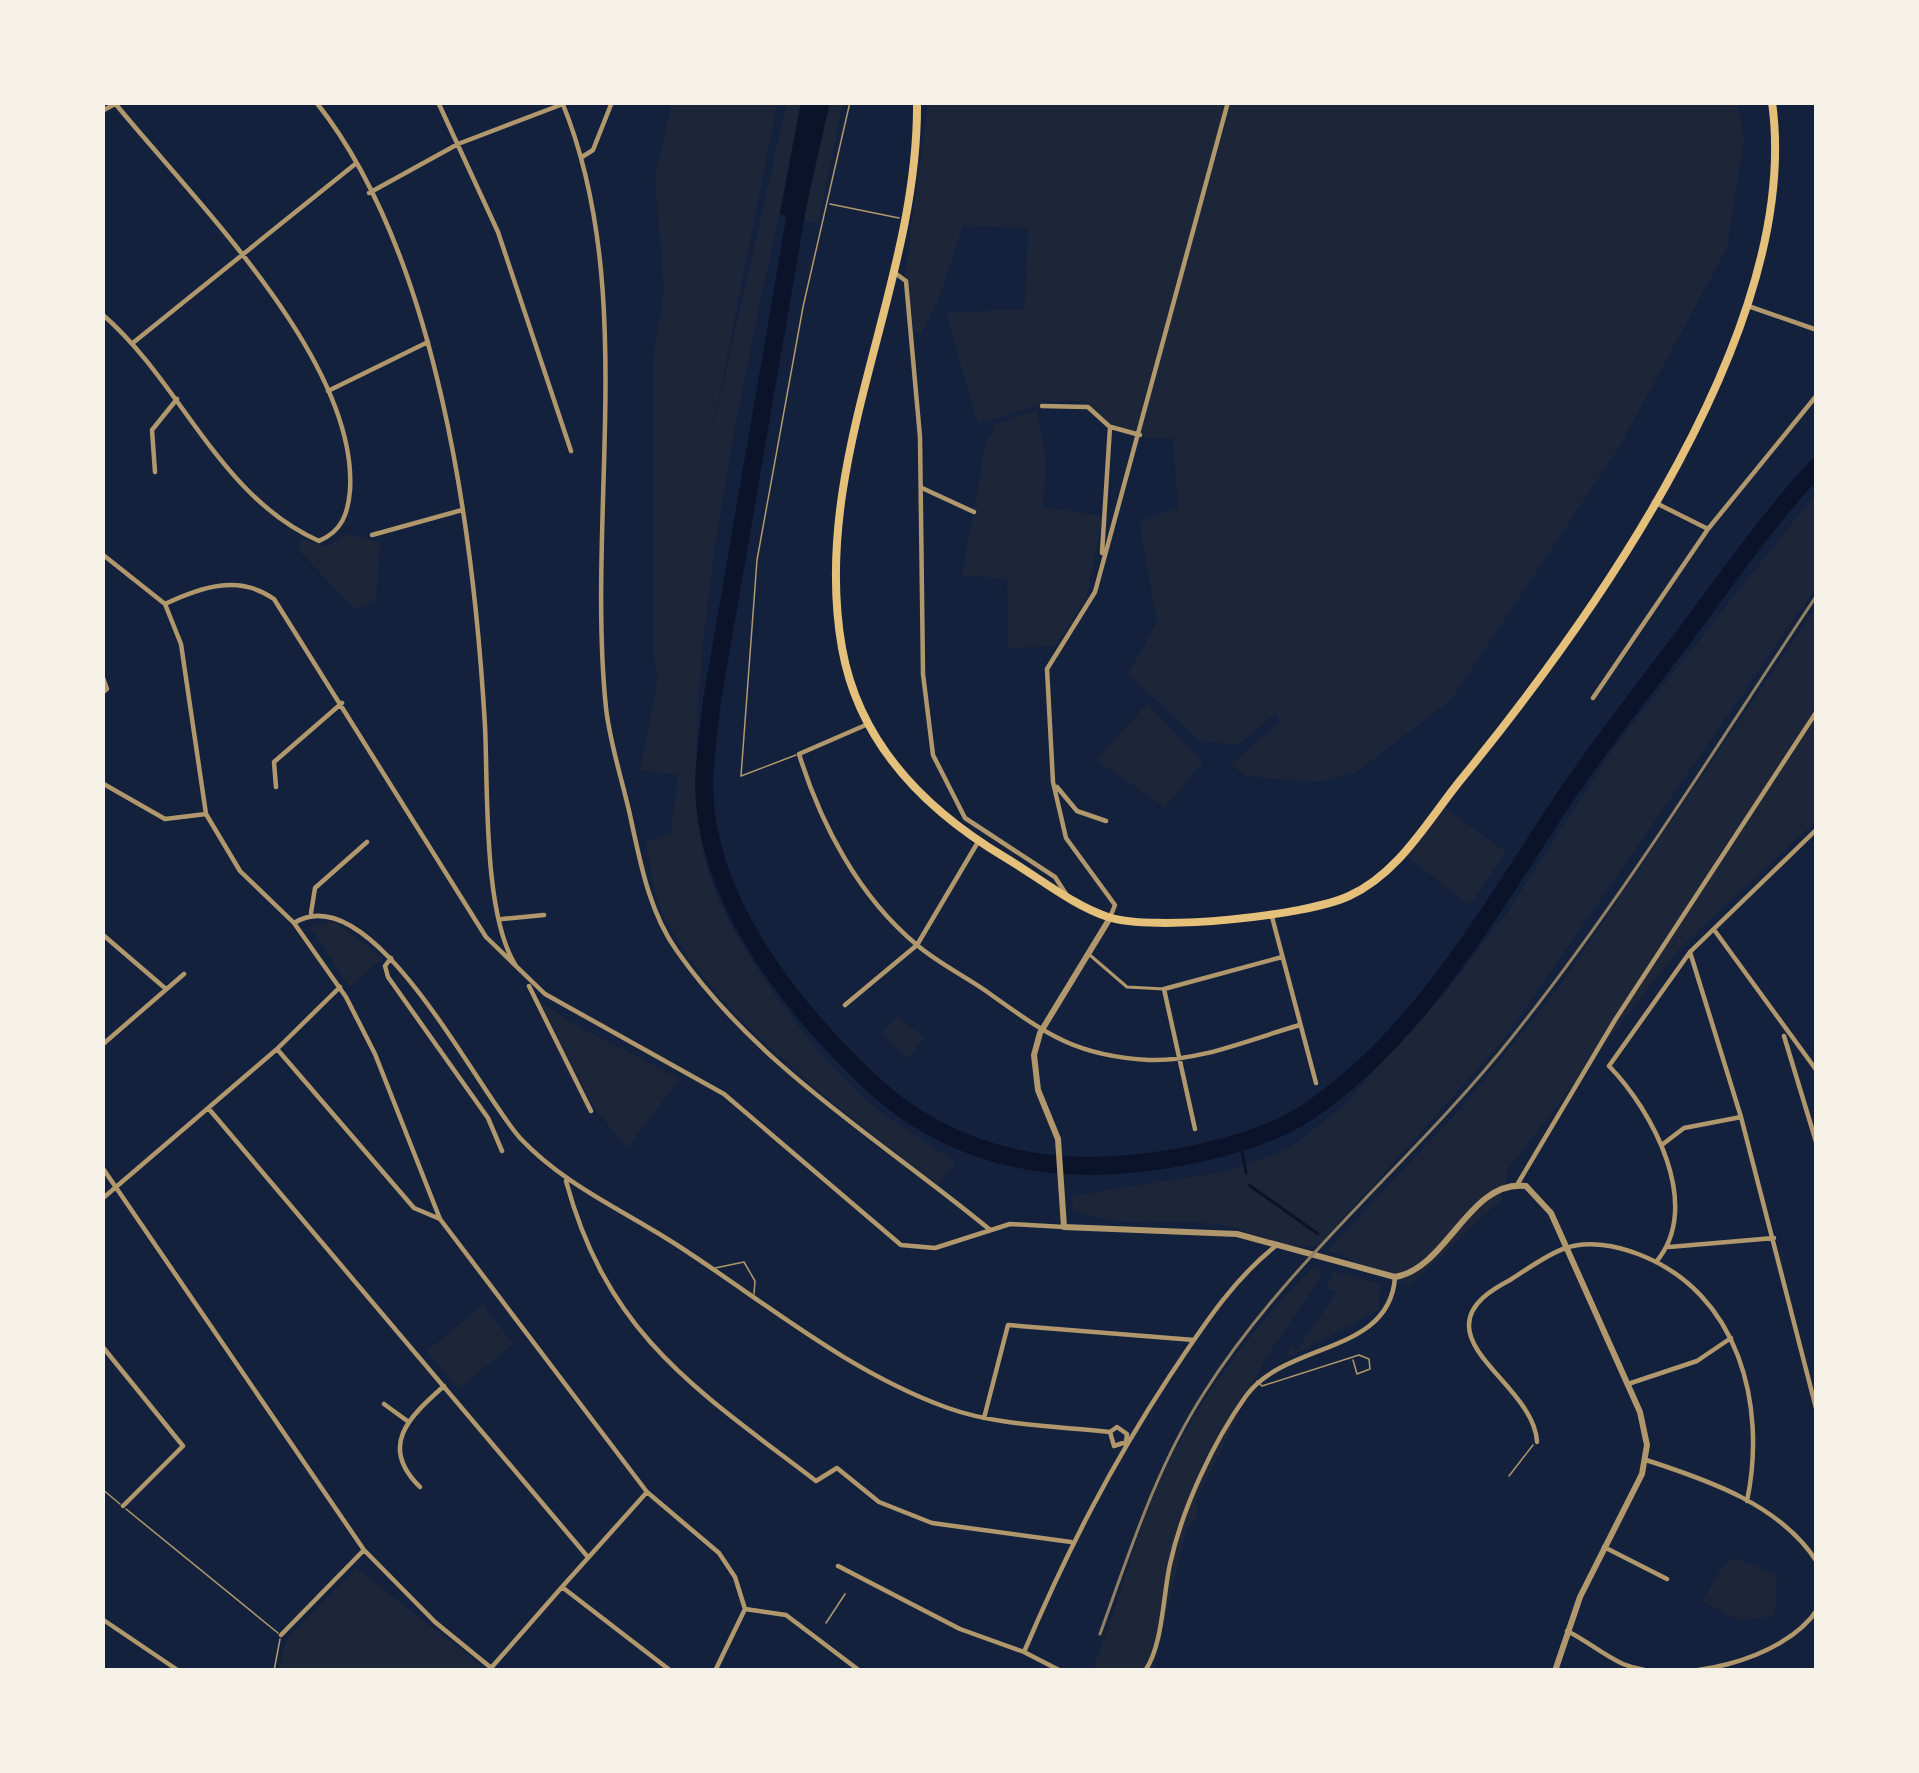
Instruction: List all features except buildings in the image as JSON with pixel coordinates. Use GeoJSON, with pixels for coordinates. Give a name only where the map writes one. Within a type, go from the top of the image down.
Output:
{"type":"FeatureCollection","features":[{"type":"Feature","properties":{"kind":"main road"},"geometry":{"type":"LineString","coordinates":[[917,102],[907,220],[855,426],[842,510],[839,628],[847,670],[868,724],[920,796],[978,842],[1111,918],[1234,919],[1348,897],[1403,853],[1558,660],[1606,589],[1654,502],[1748,306],[1771,221],[1776,156],[1772,102]]}},
{"type":"Feature","properties":{"kind":"street"},"geometry":{"type":"LineString","coordinates":[[316,102],[369,193],[428,342],[461,510],[485,728],[487,839],[503,946],[527,981],[591,1111]]}},
{"type":"Feature","properties":{"kind":"street"},"geometry":{"type":"LineString","coordinates":[[438,102],[512,271],[571,451]]}},
{"type":"Feature","properties":{"kind":"street"},"geometry":{"type":"LineString","coordinates":[[582,157],[593,150],[612,102]]}},
{"type":"Feature","properties":{"kind":"street"},"geometry":{"type":"LineString","coordinates":[[1064,1227],[1058,1138],[1034,1071],[1040,1033],[1115,905],[1066,838],[1053,782],[1047,669],[1068,630],[1083,615],[1103,559],[1228,102]]}},
{"type":"Feature","properties":{"kind":"street"},"geometry":{"type":"LineString","coordinates":[[102,111],[114,103],[302,338],[328,391],[350,477],[348,510],[340,527],[319,541],[253,499],[134,342],[102,314]]}},
{"type":"Feature","properties":{"kind":"street"},"geometry":{"type":"LineString","coordinates":[[369,193],[458,144],[563,103],[582,157],[595,235],[604,370],[606,710],[655,910],[692,972],[769,1054],[836,1115],[989,1229]]}},
{"type":"Feature","properties":{"kind":"street"},"geometry":{"type":"LineString","coordinates":[[134,342],[354,165]]}},
{"type":"Feature","properties":{"kind":"street"},"geometry":{"type":"LineString","coordinates":[[895,272],[906,280],[922,488],[923,674],[933,755],[965,818],[1062,884],[1066,894]]}},
{"type":"Feature","properties":{"kind":"street"},"geometry":{"type":"LineString","coordinates":[[1748,306],[1817,331]]}},
{"type":"Feature","properties":{"kind":"street"},"geometry":{"type":"LineString","coordinates":[[328,391],[428,342]]}},
{"type":"Feature","properties":{"kind":"street"},"geometry":{"type":"LineString","coordinates":[[1593,698],[1708,529],[1817,395]]}},
{"type":"Feature","properties":{"kind":"street"},"geometry":{"type":"LineString","coordinates":[[155,472],[152,430],[177,399]]}},
{"type":"Feature","properties":{"kind":"street"},"geometry":{"type":"LineString","coordinates":[[1042,406],[1088,407],[1109,427],[1140,435]]}},
{"type":"Feature","properties":{"kind":"street"},"geometry":{"type":"LineString","coordinates":[[1103,559],[1109,427]]}},
{"type":"Feature","properties":{"kind":"street"},"geometry":{"type":"LineString","coordinates":[[922,488],[974,512]]}},
{"type":"Feature","properties":{"kind":"street"},"geometry":{"type":"LineString","coordinates":[[1654,502],[1708,529]]}},
{"type":"Feature","properties":{"kind":"street"},"geometry":{"type":"LineString","coordinates":[[372,536],[461,510]]}},
{"type":"Feature","properties":{"kind":"street"},"geometry":{"type":"LineString","coordinates":[[102,554],[165,604],[181,644],[206,814],[240,871],[294,923],[340,987],[375,1054],[440,1219],[646,1492],[719,1553],[735,1577],[746,1609],[715,1671]]}},
{"type":"Feature","properties":{"kind":"street"},"geometry":{"type":"LineString","coordinates":[[165,604],[197,590],[259,588],[293,622],[487,937],[527,981],[724,1094],[905,1248],[935,1248],[989,1229],[1030,1223],[1211,1231],[1395,1277],[1419,1268],[1495,1193],[1517,1185],[1526,1162],[1817,711]]}},
{"type":"Feature","properties":{"kind":"street"},"geometry":{"type":"LineString","coordinates":[[102,675],[107,689],[102,693]]}},
{"type":"Feature","properties":{"kind":"street"},"geometry":{"type":"LineString","coordinates":[[276,787],[274,762],[342,703]]}},
{"type":"Feature","properties":{"kind":"street"},"geometry":{"type":"LineString","coordinates":[[868,724],[799,754],[826,829],[853,871],[917,945],[1040,1033],[1094,1052],[1180,1058],[1300,1025]]}},
{"type":"Feature","properties":{"kind":"street"},"geometry":{"type":"LineString","coordinates":[[1053,782],[1077,811],[1106,821]]}},
{"type":"Feature","properties":{"kind":"street"},"geometry":{"type":"LineString","coordinates":[[102,783],[164,819],[206,814]]}},
{"type":"Feature","properties":{"kind":"street"},"geometry":{"type":"LineString","coordinates":[[1609,1066],[1690,952],[1817,829]]}},
{"type":"Feature","properties":{"kind":"street"},"geometry":{"type":"LineString","coordinates":[[311,913],[315,888],[367,842]]}},
{"type":"Feature","properties":{"kind":"street"},"geometry":{"type":"LineString","coordinates":[[845,1004],[917,945],[978,842]]}},
{"type":"Feature","properties":{"kind":"street"},"geometry":{"type":"LineString","coordinates":[[294,923],[311,913],[341,918],[391,958],[511,1127],[566,1179],[871,1373],[949,1409],[984,1418],[1124,1430],[1126,1442]]}},
{"type":"Feature","properties":{"kind":"street"},"geometry":{"type":"LineString","coordinates":[[1271,914],[1316,1083]]}},
{"type":"Feature","properties":{"kind":"street"},"geometry":{"type":"LineString","coordinates":[[502,920],[544,915]]}},
{"type":"Feature","properties":{"kind":"street"},"geometry":{"type":"LineString","coordinates":[[1714,930],[1750,974],[1781,1029],[1817,1071]]}},
{"type":"Feature","properties":{"kind":"street"},"geometry":{"type":"LineString","coordinates":[[102,934],[166,989]]}},
{"type":"Feature","properties":{"kind":"street"},"geometry":{"type":"LineString","coordinates":[[1690,952],[1741,1117],[1817,1412]]}},
{"type":"Feature","properties":{"kind":"street"},"geometry":{"type":"LineString","coordinates":[[1090,954],[1127,987],[1164,989],[1282,957]]}},
{"type":"Feature","properties":{"kind":"street"},"geometry":{"type":"LineString","coordinates":[[391,958],[385,966],[388,977],[488,1118],[502,1151]]}},
{"type":"Feature","properties":{"kind":"street"},"geometry":{"type":"LineString","coordinates":[[102,1045],[184,974]]}},
{"type":"Feature","properties":{"kind":"street"},"geometry":{"type":"LineString","coordinates":[[102,1199],[277,1049],[340,987]]}},
{"type":"Feature","properties":{"kind":"street"},"geometry":{"type":"LineString","coordinates":[[1164,989],[1195,1129]]}},
{"type":"Feature","properties":{"kind":"street"},"geometry":{"type":"LineString","coordinates":[[1781,1029],[1817,1145]]}},
{"type":"Feature","properties":{"kind":"street"},"geometry":{"type":"LineString","coordinates":[[277,1049],[414,1208],[440,1219]]}},
{"type":"Feature","properties":{"kind":"street"},"geometry":{"type":"LineString","coordinates":[[1588,1065],[1609,1066],[1633,1090],[1662,1144],[1674,1196],[1669,1247],[1656,1262]]}},
{"type":"Feature","properties":{"kind":"street"},"geometry":{"type":"LineString","coordinates":[[209,1109],[587,1556]]}},
{"type":"Feature","properties":{"kind":"street"},"geometry":{"type":"LineString","coordinates":[[1662,1144],[1684,1128],[1741,1117]]}},
{"type":"Feature","properties":{"kind":"street"},"geometry":{"type":"LineString","coordinates":[[102,1167],[364,1550],[435,1622],[492,1670],[646,1492]]}},
{"type":"Feature","properties":{"kind":"street"},"geometry":{"type":"LineString","coordinates":[[566,1179],[577,1220],[609,1286],[666,1364],[816,1481],[837,1468],[876,1497],[932,1523],[1071,1542]]}},
{"type":"Feature","properties":{"kind":"street"},"geometry":{"type":"LineString","coordinates":[[1517,1185],[1543,1201],[1644,1427],[1645,1460],[1567,1631],[1555,1671]]}},
{"type":"Feature","properties":{"kind":"street"},"geometry":{"type":"LineString","coordinates":[[1669,1247],[1774,1238]]}},
{"type":"Feature","properties":{"kind":"street"},"geometry":{"type":"LineString","coordinates":[[1024,1652],[1071,1542],[1126,1442],[1247,1270],[1276,1245]]}},
{"type":"Feature","properties":{"kind":"street"},"geometry":{"type":"LineString","coordinates":[[1537,1442],[1536,1428],[1473,1340],[1469,1324],[1477,1304],[1492,1290],[1567,1247],[1618,1247],[1656,1262],[1710,1307],[1733,1337],[1751,1396],[1748,1501]]}},
{"type":"Feature","properties":{"kind":"street"},"geometry":{"type":"LineString","coordinates":[[1144,1671],[1182,1524],[1258,1381],[1382,1318],[1394,1300],[1395,1277]]}},
{"type":"Feature","properties":{"kind":"street"},"geometry":{"type":"LineString","coordinates":[[984,1418],[1008,1324],[1194,1340]]}},
{"type":"Feature","properties":{"kind":"street"},"geometry":{"type":"LineString","coordinates":[[1628,1384],[1697,1361],[1733,1337]]}},
{"type":"Feature","properties":{"kind":"street"},"geometry":{"type":"LineString","coordinates":[[102,1346],[183,1446],[123,1506]]}},
{"type":"Feature","properties":{"kind":"street"},"geometry":{"type":"LineString","coordinates":[[420,1487],[401,1463],[397,1440],[406,1420],[444,1386]]}},
{"type":"Feature","properties":{"kind":"street"},"geometry":{"type":"LineString","coordinates":[[384,1404],[406,1420]]}},
{"type":"Feature","properties":{"kind":"street"},"geometry":{"type":"LineString","coordinates":[[1110,1432],[1114,1446],[1126,1442]]}},
{"type":"Feature","properties":{"kind":"street"},"geometry":{"type":"LineString","coordinates":[[1645,1460],[1748,1501],[1803,1540],[1817,1562]]}},
{"type":"Feature","properties":{"kind":"street"},"geometry":{"type":"LineString","coordinates":[[1803,1540],[1814,1536]]}},
{"type":"Feature","properties":{"kind":"street"},"geometry":{"type":"LineString","coordinates":[[1604,1547],[1667,1580]]}},
{"type":"Feature","properties":{"kind":"street"},"geometry":{"type":"LineString","coordinates":[[281,1635],[364,1550]]}},
{"type":"Feature","properties":{"kind":"street"},"geometry":{"type":"LineString","coordinates":[[838,1566],[960,1629],[1061,1671]]}},
{"type":"Feature","properties":{"kind":"street"},"geometry":{"type":"LineString","coordinates":[[562,1587],[671,1671]]}},
{"type":"Feature","properties":{"kind":"street"},"geometry":{"type":"LineString","coordinates":[[746,1609],[786,1615],[855,1670]]}},
{"type":"Feature","properties":{"kind":"street"},"geometry":{"type":"LineString","coordinates":[[1567,1631],[1643,1670],[1716,1668],[1775,1650],[1802,1633],[1817,1610]]}},
{"type":"Feature","properties":{"kind":"street"},"geometry":{"type":"LineString","coordinates":[[102,1619],[178,1671]]}},
{"type":"Feature","properties":{"kind":"lane"},"geometry":{"type":"LineString","coordinates":[[799,754],[741,776],[757,560],[850,102]]}},
{"type":"Feature","properties":{"kind":"lane"},"geometry":{"type":"LineString","coordinates":[[826,203],[907,220]]}},
{"type":"Feature","properties":{"kind":"lane"},"geometry":{"type":"LineString","coordinates":[[711,1268],[744,1262],[754,1281],[754,1298]]}},
{"type":"Feature","properties":{"kind":"lane"},"geometry":{"type":"LineString","coordinates":[[1258,1381],[1262,1386],[1331,1361],[1353,1360]]}},
{"type":"Feature","properties":{"kind":"lane"},"geometry":{"type":"LineString","coordinates":[[1509,1476],[1537,1442]]}},
{"type":"Feature","properties":{"kind":"lane"},"geometry":{"type":"LineString","coordinates":[[102,1489],[281,1635],[274,1671]]}},
{"type":"Feature","properties":{"kind":"lane"},"geometry":{"type":"LineString","coordinates":[[826,1623],[844,1594]]}},
{"type":"Feature","properties":{"kind":"shaded area"},"geometry":{"type":"Polygon","coordinates":[[[672,102],[778,102],[711,437],[787,102],[801,102],[715,545],[696,770],[708,871],[744,948],[823,1057],[876,1108],[956,1162],[938,1184],[825,1096],[748,1026],[685,951],[654,888],[646,843],[671,832],[678,775],[640,770],[658,677],[653,650],[653,360],[664,290],[655,177],[672,102]]]}},
{"type":"Feature","properties":{"kind":"shaded area"},"geometry":{"type":"Polygon","coordinates":[[[801,102],[830,102],[803,220],[780,214],[801,102]]]}},
{"type":"Feature","properties":{"kind":"shaded area"},"geometry":{"type":"Polygon","coordinates":[[[830,102],[843,102],[818,224],[803,220],[830,102]]]}},
{"type":"Feature","properties":{"kind":"shaded area"},"geometry":{"type":"Polygon","coordinates":[[[928,102],[1737,102],[1744,139],[1727,248],[1619,447],[1451,700],[1355,773],[1320,782],[1246,776],[1231,765],[1280,721],[1275,714],[1238,745],[1200,741],[1128,674],[1157,622],[1139,521],[1178,508],[1173,438],[1143,438],[1144,434],[1111,424],[1084,401],[1049,401],[978,424],[946,313],[1025,309],[1028,228],[963,225],[938,301],[920,335],[915,332],[905,275],[928,102]]]}},
{"type":"Feature","properties":{"kind":"shaded area"},"geometry":{"type":"Polygon","coordinates":[[[1037,410],[1046,460],[1043,507],[1103,516],[1086,599],[1055,646],[1008,648],[1007,579],[962,575],[987,436],[992,436],[993,425],[1037,410]]]}},
{"type":"Feature","properties":{"kind":"shaded area"},"geometry":{"type":"Polygon","coordinates":[[[1817,492],[1817,586],[1503,1041],[1318,1246],[1292,1245],[1215,1224],[1128,1222],[1073,1209],[1072,1196],[1229,1171],[1288,1149],[1340,1109],[1449,988],[1509,910],[1615,746],[1817,492]]]}},
{"type":"Feature","properties":{"kind":"shaded area"},"geometry":{"type":"Polygon","coordinates":[[[347,534],[380,543],[376,600],[356,609],[299,551],[300,538],[327,547],[347,534]]]}},
{"type":"Feature","properties":{"kind":"shaded area"},"geometry":{"type":"Polygon","coordinates":[[[1817,606],[1817,820],[1678,950],[1508,1169],[1501,1200],[1410,1285],[1328,1250],[1461,1108],[1559,987],[1817,606]]]}},
{"type":"Feature","properties":{"kind":"shaded area"},"geometry":{"type":"Polygon","coordinates":[[[1147,704],[1203,762],[1165,807],[1096,760],[1147,704]]]}},
{"type":"Feature","properties":{"kind":"shaded area"},"geometry":{"type":"Polygon","coordinates":[[[1445,808],[1506,852],[1470,905],[1406,856],[1445,808]]]}},
{"type":"Feature","properties":{"kind":"shaded area"},"geometry":{"type":"Polygon","coordinates":[[[333,921],[383,958],[349,987],[311,928],[333,921]]]}},
{"type":"Feature","properties":{"kind":"shaded area"},"geometry":{"type":"Polygon","coordinates":[[[539,1000],[570,1022],[680,1079],[627,1148],[593,1106],[539,1000]]]}},
{"type":"Feature","properties":{"kind":"shaded area"},"geometry":{"type":"Polygon","coordinates":[[[898,1016],[924,1038],[908,1059],[881,1033],[898,1016]]]}},
{"type":"Feature","properties":{"kind":"shaded area"},"geometry":{"type":"Polygon","coordinates":[[[1313,1267],[1322,1270],[1317,1283],[1265,1359],[1196,1501],[1198,1516],[1186,1530],[1153,1671],[1092,1671],[1147,1512],[1178,1444],[1239,1351],[1313,1267]]]}},
{"type":"Feature","properties":{"kind":"shaded area"},"geometry":{"type":"Polygon","coordinates":[[[1333,1271],[1380,1284],[1379,1310],[1288,1358],[1291,1346],[1297,1350],[1337,1292],[1327,1288],[1333,1271]]]}},
{"type":"Feature","properties":{"kind":"shaded area"},"geometry":{"type":"Polygon","coordinates":[[[483,1305],[513,1344],[458,1389],[427,1351],[483,1305]]]}},
{"type":"Feature","properties":{"kind":"shaded area"},"geometry":{"type":"Polygon","coordinates":[[[1735,1558],[1777,1575],[1775,1616],[1738,1620],[1702,1601],[1722,1567],[1735,1558]]]}},
{"type":"Feature","properties":{"kind":"shaded area"},"geometry":{"type":"Polygon","coordinates":[[[356,1568],[488,1671],[278,1671],[286,1640],[356,1568]]]}},
{"type":"Feature","properties":{"kind":"waterway"},"geometry":{"type":"LineString","coordinates":[[799,197],[712,701],[704,783],[708,825],[718,867],[735,907],[780,982],[808,1016],[890,1099],[941,1132],[996,1154],[1087,1166],[1200,1153],[1283,1126],[1346,1083],[1384,1048],[1450,970],[1593,757],[1782,506],[1817,467]]}},
{"type":"Feature","properties":{"kind":"waterway"},"geometry":{"type":"LineString","coordinates":[[1240,1140],[1246,1173]]}},
{"type":"Feature","properties":{"kind":"waterway"},"geometry":{"type":"LineString","coordinates":[[1249,1185],[1318,1234]]}},
{"type":"Feature","properties":{"kind":"railway"},"geometry":{"type":"LineString","coordinates":[[1100,1634],[1172,1451],[1237,1345],[1313,1254],[1475,1081],[1554,983],[1817,595]]}}]}
